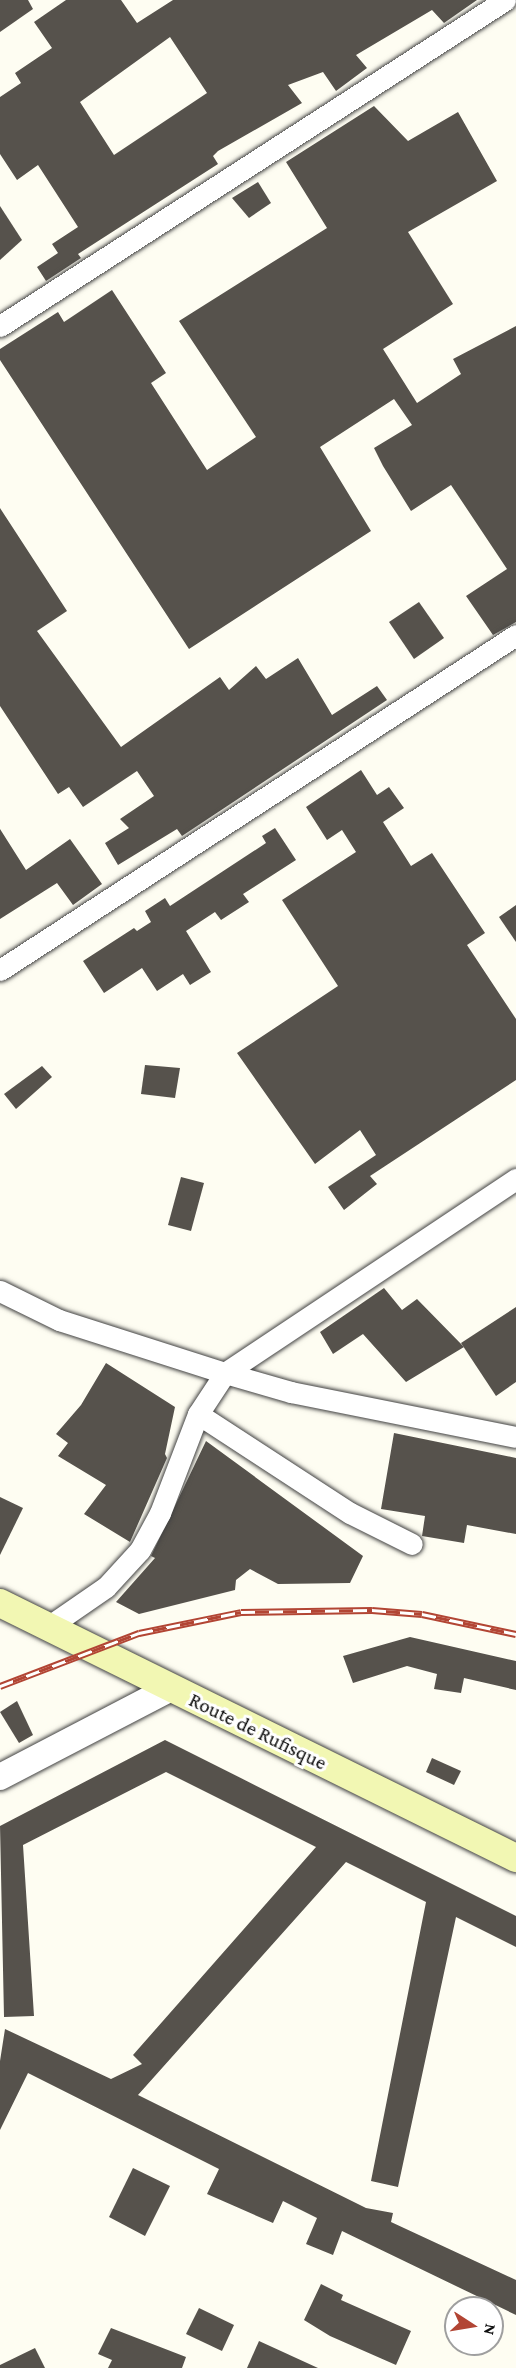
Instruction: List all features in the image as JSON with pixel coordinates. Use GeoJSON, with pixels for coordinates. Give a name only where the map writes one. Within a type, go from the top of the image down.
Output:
{"type":"FeatureCollection","features":[{"type":"Feature","properties":{"kind":"main road","name":"Route de Rufisque"},"geometry":{"type":"LineString","coordinates":[[0,1604],[516,1858]]}},
{"type":"Feature","properties":{"kind":"street"},"geometry":{"type":"LineString","coordinates":[[0,326],[505,0]]}},
{"type":"Feature","properties":{"kind":"street"},"geometry":{"type":"LineString","coordinates":[[0,970],[516,635]]}},
{"type":"Feature","properties":{"kind":"street"},"geometry":{"type":"LineString","coordinates":[[48,1627],[106,1587],[140,1550],[159,1513],[198,1414],[225,1373],[516,1179]]}},
{"type":"Feature","properties":{"kind":"street"},"geometry":{"type":"LineString","coordinates":[[0,1291],[59,1320],[291,1392],[516,1437]]}},
{"type":"Feature","properties":{"kind":"street"},"geometry":{"type":"LineString","coordinates":[[198,1414],[350,1513],[412,1544]]}},
{"type":"Feature","properties":{"kind":"street"},"geometry":{"type":"LineString","coordinates":[[0,1777],[171,1688]]}},
{"type":"Feature","properties":{"kind":"building"},"geometry":{"type":"Polygon","coordinates":[[[0,0],[28,0],[33,9],[0,32],[0,0]]]}},
{"type":"Feature","properties":{"kind":"building"},"geometry":{"type":"Polygon","coordinates":[[[66,0],[121,0],[137,23],[173,0],[477,0],[444,23],[432,10],[356,55],[367,68],[336,91],[323,72],[288,85],[302,103],[218,151],[213,156],[218,164],[78,254],[81,258],[46,281],[37,267],[58,253],[52,244],[78,227],[38,165],[17,180],[0,154],[0,97],[21,83],[15,73],[52,48],[34,22],[66,0]],[[170,37],[80,102],[114,155],[207,93],[170,37]]]}},
{"type":"Feature","properties":{"kind":"building"},"geometry":{"type":"Polygon","coordinates":[[[374,106],[408,141],[458,112],[497,181],[408,232],[453,304],[383,349],[417,403],[461,374],[453,359],[516,326],[516,622],[493,635],[466,596],[507,569],[451,485],[411,511],[383,466],[374,448],[412,425],[394,399],[320,447],[371,531],[189,649],[0,360],[0,349],[58,312],[64,322],[112,290],[166,373],[151,383],[207,470],[256,437],[179,321],[327,228],[286,162],[374,106]]]}},
{"type":"Feature","properties":{"kind":"building"},"geometry":{"type":"Polygon","coordinates":[[[258,182],[271,203],[249,218],[232,198],[258,182]]]}},
{"type":"Feature","properties":{"kind":"building"},"geometry":{"type":"Polygon","coordinates":[[[0,206],[22,240],[0,260],[0,206]]]}},
{"type":"Feature","properties":{"kind":"building"},"geometry":{"type":"Polygon","coordinates":[[[0,508],[67,611],[37,631],[121,747],[220,677],[229,690],[256,666],[266,679],[298,658],[332,715],[377,686],[387,700],[182,836],[177,829],[118,865],[105,843],[129,828],[120,819],[154,796],[137,771],[83,807],[69,787],[58,794],[0,706],[0,508]]]}},
{"type":"Feature","properties":{"kind":"building"},"geometry":{"type":"Polygon","coordinates":[[[419,602],[444,638],[414,659],[389,622],[419,602]]]}},
{"type":"Feature","properties":{"kind":"building"},"geometry":{"type":"Polygon","coordinates":[[[361,770],[377,795],[389,787],[404,808],[383,822],[411,866],[432,853],[485,933],[467,945],[516,1019],[516,1080],[370,1176],[377,1184],[344,1210],[328,1187],[376,1155],[360,1130],[315,1164],[237,1053],[338,986],[282,900],[356,852],[342,830],[327,840],[306,807],[361,770]]]}},
{"type":"Feature","properties":{"kind":"building"},"geometry":{"type":"Polygon","coordinates":[[[275,828],[296,860],[243,894],[249,902],[221,920],[215,912],[186,931],[211,972],[190,985],[183,974],[157,991],[142,968],[104,993],[83,961],[134,928],[137,931],[151,922],[145,911],[165,898],[170,906],[266,843],[262,836],[275,828]]]}},
{"type":"Feature","properties":{"kind":"building"},"geometry":{"type":"Polygon","coordinates":[[[0,829],[26,870],[70,839],[102,884],[73,905],[57,883],[0,919],[0,829]]]}},
{"type":"Feature","properties":{"kind":"building"},"geometry":{"type":"Polygon","coordinates":[[[516,905],[516,942],[499,917],[516,905]]]}},
{"type":"Feature","properties":{"kind":"building"},"geometry":{"type":"Polygon","coordinates":[[[145,1065],[180,1068],[175,1098],[141,1094],[145,1065]]]}},
{"type":"Feature","properties":{"kind":"building"},"geometry":{"type":"Polygon","coordinates":[[[42,1066],[52,1077],[16,1109],[4,1094],[42,1066]]]}},
{"type":"Feature","properties":{"kind":"building"},"geometry":{"type":"Polygon","coordinates":[[[181,1177],[204,1183],[191,1231],[168,1225],[181,1177]]]}},
{"type":"Feature","properties":{"kind":"building"},"geometry":{"type":"Polygon","coordinates":[[[384,1288],[402,1310],[417,1299],[464,1347],[406,1382],[363,1334],[333,1354],[320,1332],[384,1288]]]}},
{"type":"Feature","properties":{"kind":"building"},"geometry":{"type":"Polygon","coordinates":[[[516,1307],[516,1382],[496,1396],[461,1343],[516,1307]]]}},
{"type":"Feature","properties":{"kind":"building"},"geometry":{"type":"Polygon","coordinates":[[[106,1363],[175,1407],[165,1454],[167,1458],[130,1542],[84,1514],[106,1485],[58,1456],[68,1443],[56,1434],[81,1405],[106,1363]]]}},
{"type":"Feature","properties":{"kind":"building"},"geometry":{"type":"Polygon","coordinates":[[[394,1433],[516,1458],[516,1534],[467,1525],[464,1543],[422,1536],[425,1516],[381,1509],[394,1433]]]}},
{"type":"Feature","properties":{"kind":"building"},"geometry":{"type":"Polygon","coordinates":[[[206,1441],[363,1556],[350,1583],[278,1584],[250,1569],[236,1580],[235,1590],[139,1614],[116,1602],[155,1558],[151,1556],[206,1441]]]}},
{"type":"Feature","properties":{"kind":"building"},"geometry":{"type":"Polygon","coordinates":[[[0,1497],[23,1508],[0,1555],[0,1497]]]}},
{"type":"Feature","properties":{"kind":"building"},"geometry":{"type":"Polygon","coordinates":[[[410,1637],[516,1661],[516,1690],[464,1678],[461,1693],[434,1689],[437,1674],[407,1666],[353,1683],[343,1656],[410,1637]]]}},
{"type":"Feature","properties":{"kind":"building"},"geometry":{"type":"Polygon","coordinates":[[[17,1701],[33,1735],[19,1743],[0,1712],[17,1701]]]}},
{"type":"Feature","properties":{"kind":"building"},"geometry":{"type":"Polygon","coordinates":[[[165,1740],[516,1916],[516,1947],[456,1917],[398,2187],[371,2181],[426,1902],[346,1862],[138,2095],[366,2208],[393,2213],[391,2222],[516,2280],[516,2315],[504,2309],[504,2296],[477,2296],[342,2231],[333,2255],[306,2244],[317,2218],[283,2201],[273,2223],[207,2194],[219,2169],[28,2073],[0,2130],[0,2061],[5,2029],[111,2079],[142,2064],[133,2055],[316,1847],[166,1772],[23,1845],[34,2016],[4,2017],[0,1826],[165,1740]]]}},
{"type":"Feature","properties":{"kind":"building"},"geometry":{"type":"Polygon","coordinates":[[[432,1758],[461,1771],[454,1785],[426,1772],[432,1758]]]}},
{"type":"Feature","properties":{"kind":"building"},"geometry":{"type":"Polygon","coordinates":[[[133,2168],[170,2186],[145,2236],[109,2217],[133,2168]]]}},
{"type":"Feature","properties":{"kind":"building"},"geometry":{"type":"Polygon","coordinates":[[[321,2284],[343,2295],[341,2300],[411,2331],[396,2365],[330,2336],[304,2320],[321,2284]]]}},
{"type":"Feature","properties":{"kind":"building"},"geometry":{"type":"Polygon","coordinates":[[[199,2308],[234,2325],[222,2351],[186,2334],[199,2308]]]}},
{"type":"Feature","properties":{"kind":"building"},"geometry":{"type":"Polygon","coordinates":[[[111,2328],[186,2357],[182,2368],[108,2368],[112,2360],[98,2354],[111,2328]]]}},
{"type":"Feature","properties":{"kind":"building"},"geometry":{"type":"Polygon","coordinates":[[[259,2341],[318,2368],[247,2368],[259,2341]]]}},
{"type":"Feature","properties":{"kind":"building"},"geometry":{"type":"Polygon","coordinates":[[[35,2348],[45,2368],[0,2368],[0,2365],[35,2348]]]}},
{"type":"Feature","properties":{"kind":"railway"},"geometry":{"type":"LineString","coordinates":[[0,1686],[139,1633],[241,1612],[372,1610],[422,1614],[516,1634]]}}]}
